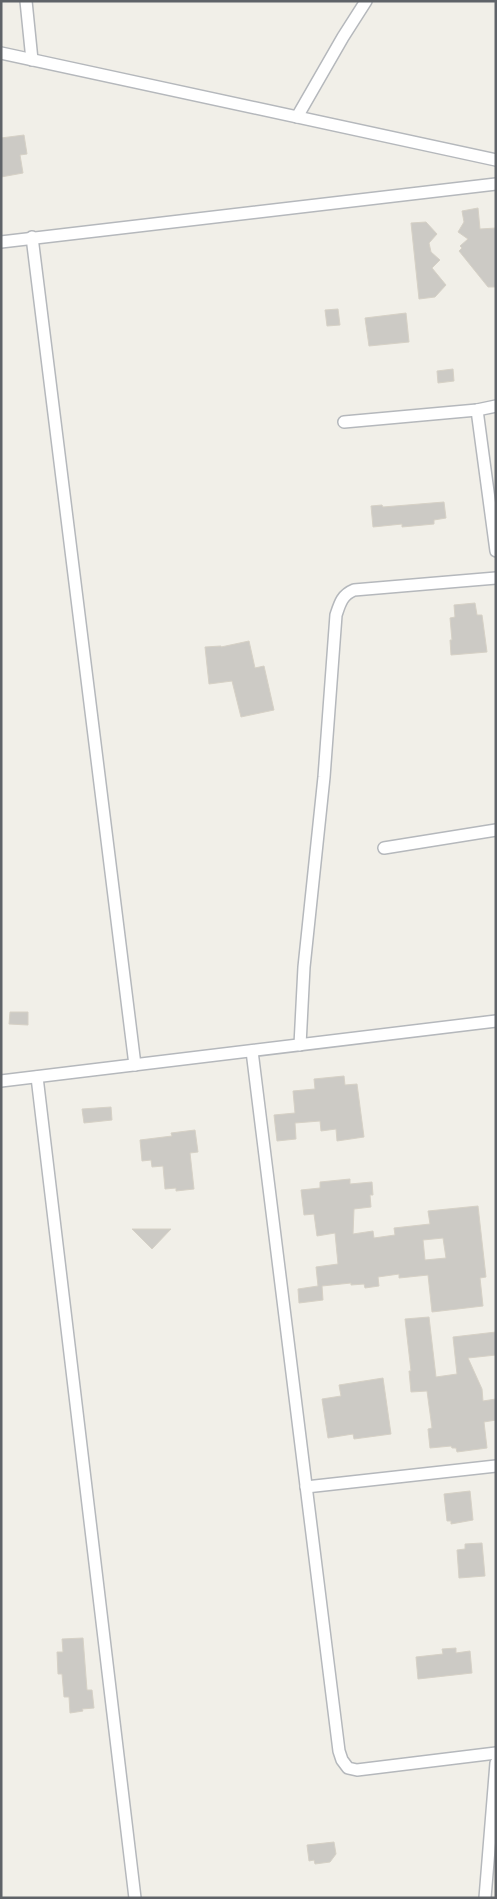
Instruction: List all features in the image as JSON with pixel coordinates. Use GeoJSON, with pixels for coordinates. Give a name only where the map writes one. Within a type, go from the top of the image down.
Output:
{"type":"FeatureCollection","features":[{"type":"Feature","properties":{"kind":"street"},"geometry":{"type":"LineString","coordinates":[[26,1],[32,60]]}},
{"type":"Feature","properties":{"kind":"street"},"geometry":{"type":"LineString","coordinates":[[297,117],[343,36],[366,1]]}},
{"type":"Feature","properties":{"kind":"street"},"geometry":{"type":"LineString","coordinates":[[1,53],[496,160]]}},
{"type":"Feature","properties":{"kind":"street"},"geometry":{"type":"LineString","coordinates":[[1,242],[496,184]]}},
{"type":"Feature","properties":{"kind":"street"},"geometry":{"type":"LineString","coordinates":[[32,237],[136,1065]]}},
{"type":"Feature","properties":{"kind":"street"},"geometry":{"type":"LineString","coordinates":[[344,422],[477,410],[496,406]]}},
{"type":"Feature","properties":{"kind":"street"},"geometry":{"type":"LineString","coordinates":[[477,410],[496,552]]}},
{"type":"Feature","properties":{"kind":"street"},"geometry":{"type":"LineString","coordinates":[[300,1045],[304,966],[324,777],[336,615],[341,600],[347,593],[354,590],[496,578]]}},
{"type":"Feature","properties":{"kind":"street"},"geometry":{"type":"LineString","coordinates":[[384,848],[496,830]]}},
{"type":"Feature","properties":{"kind":"street"},"geometry":{"type":"LineString","coordinates":[[1,1081],[496,1021]]}},
{"type":"Feature","properties":{"kind":"street"},"geometry":{"type":"LineString","coordinates":[[252,1050],[339,1751],[342,1760],[348,1768],[357,1770],[496,1754]]}},
{"type":"Feature","properties":{"kind":"street"},"geometry":{"type":"LineString","coordinates":[[37,1077],[135,1898]]}},
{"type":"Feature","properties":{"kind":"street"},"geometry":{"type":"LineString","coordinates":[[306,1486],[496,1466]]}},
{"type":"Feature","properties":{"kind":"street"},"geometry":{"type":"LineString","coordinates":[[485,1898],[496,1763]]}},
{"type":"Feature","properties":{"kind":"building"},"geometry":{"type":"Polygon","coordinates":[[[24,135],[27,154],[20,155],[23,173],[1,177],[1,138],[24,135]]]}},
{"type":"Feature","properties":{"kind":"building"},"geometry":{"type":"Polygon","coordinates":[[[478,208],[480,229],[496,228],[496,287],[488,287],[459,251],[462,248],[460,246],[468,239],[458,232],[464,222],[462,211],[478,208]]]}},
{"type":"Feature","properties":{"kind":"building"},"geometry":{"type":"Polygon","coordinates":[[[426,222],[437,234],[429,243],[431,252],[440,260],[432,268],[446,285],[435,297],[419,299],[411,223],[426,222]]]}},
{"type":"Feature","properties":{"kind":"building"},"geometry":{"type":"Polygon","coordinates":[[[338,309],[340,325],[327,326],[325,310],[338,309]]]}},
{"type":"Feature","properties":{"kind":"building"},"geometry":{"type":"Polygon","coordinates":[[[406,313],[409,342],[369,346],[365,318],[406,313]]]}},
{"type":"Feature","properties":{"kind":"building"},"geometry":{"type":"Polygon","coordinates":[[[453,369],[454,381],[438,383],[437,371],[453,369]]]}},
{"type":"Feature","properties":{"kind":"building"},"geometry":{"type":"Polygon","coordinates":[[[444,502],[446,518],[434,520],[434,524],[402,527],[402,524],[373,527],[371,506],[382,505],[383,507],[444,502]]]}},
{"type":"Feature","properties":{"kind":"building"},"geometry":{"type":"Polygon","coordinates":[[[475,603],[477,615],[482,615],[487,652],[451,655],[450,618],[455,617],[454,605],[475,603]]]}},
{"type":"Feature","properties":{"kind":"building"},"geometry":{"type":"Polygon","coordinates":[[[249,641],[255,668],[264,666],[274,710],[241,717],[232,681],[209,684],[205,647],[221,647],[249,641]]]}},
{"type":"Feature","properties":{"kind":"building"},"geometry":{"type":"Polygon","coordinates":[[[10,1012],[28,1012],[28,1025],[9,1024],[10,1012]]]}},
{"type":"Feature","properties":{"kind":"building"},"geometry":{"type":"Polygon","coordinates":[[[344,1076],[345,1085],[357,1084],[364,1137],[337,1141],[336,1129],[321,1131],[320,1121],[295,1123],[296,1139],[277,1141],[274,1115],[295,1113],[293,1091],[315,1089],[314,1079],[344,1076]]]}},
{"type":"Feature","properties":{"kind":"building"},"geometry":{"type":"Polygon","coordinates":[[[111,1107],[112,1120],[84,1123],[82,1109],[111,1107]]]}},
{"type":"Feature","properties":{"kind":"building"},"geometry":{"type":"Polygon","coordinates":[[[195,1130],[198,1152],[190,1153],[194,1189],[176,1191],[176,1188],[165,1189],[163,1166],[152,1167],[151,1160],[142,1161],[140,1140],[172,1136],[171,1133],[195,1130]]]}},
{"type":"Feature","properties":{"kind":"building"},"geometry":{"type":"Polygon","coordinates":[[[350,1179],[350,1184],[372,1182],[373,1195],[370,1195],[371,1207],[354,1209],[353,1234],[373,1231],[374,1238],[395,1235],[394,1228],[430,1224],[428,1211],[478,1206],[486,1277],[480,1278],[483,1306],[432,1312],[428,1275],[399,1278],[399,1274],[378,1277],[379,1286],[365,1288],[364,1284],[351,1285],[351,1283],[322,1286],[323,1300],[299,1303],[298,1289],[318,1286],[316,1267],[338,1264],[335,1233],[317,1236],[314,1214],[304,1215],[301,1190],[320,1188],[320,1182],[350,1179]],[[443,1238],[423,1240],[425,1260],[446,1258],[443,1238]]]}},
{"type":"Feature","properties":{"kind":"building"},"geometry":{"type":"Polygon","coordinates":[[[132,1229],[171,1229],[152,1249],[132,1229]]]}},
{"type":"Feature","properties":{"kind":"building"},"geometry":{"type":"Polygon","coordinates":[[[429,1317],[436,1377],[457,1374],[453,1337],[496,1332],[496,1355],[468,1358],[482,1389],[483,1401],[496,1399],[496,1420],[484,1422],[487,1448],[457,1452],[456,1448],[451,1446],[430,1448],[428,1429],[432,1428],[427,1391],[411,1392],[409,1371],[411,1371],[405,1319],[429,1317]]]}},
{"type":"Feature","properties":{"kind":"building"},"geometry":{"type":"Polygon","coordinates":[[[383,1378],[391,1434],[354,1439],[353,1434],[328,1438],[322,1399],[341,1396],[339,1385],[383,1378]]]}},
{"type":"Feature","properties":{"kind":"building"},"geometry":{"type":"Polygon","coordinates":[[[470,1491],[473,1520],[451,1524],[451,1521],[447,1521],[444,1494],[470,1491]]]}},
{"type":"Feature","properties":{"kind":"building"},"geometry":{"type":"Polygon","coordinates":[[[482,1543],[485,1576],[459,1578],[457,1550],[465,1549],[465,1544],[482,1543]]]}},
{"type":"Feature","properties":{"kind":"building"},"geometry":{"type":"Polygon","coordinates":[[[83,1638],[87,1690],[92,1690],[94,1708],[70,1713],[69,1697],[64,1697],[62,1674],[58,1674],[57,1652],[63,1652],[62,1639],[83,1638]]]}},
{"type":"Feature","properties":{"kind":"building"},"geometry":{"type":"Polygon","coordinates":[[[456,1648],[456,1653],[470,1651],[472,1673],[418,1679],[416,1657],[443,1654],[442,1649],[456,1648]]]}},
{"type":"Feature","properties":{"kind":"building"},"geometry":{"type":"Polygon","coordinates":[[[334,1842],[336,1854],[330,1862],[315,1864],[314,1860],[309,1861],[307,1845],[334,1842]]]}}]}
